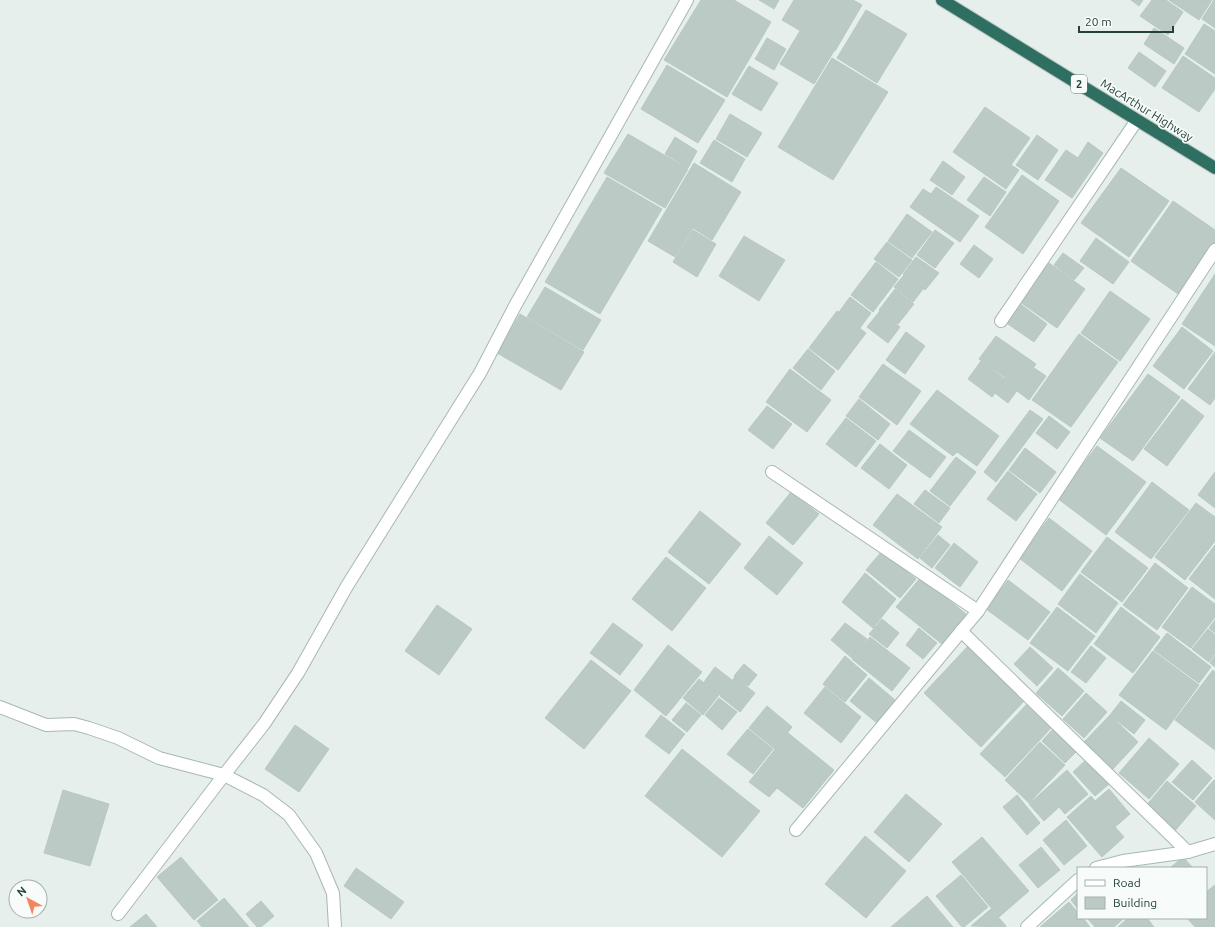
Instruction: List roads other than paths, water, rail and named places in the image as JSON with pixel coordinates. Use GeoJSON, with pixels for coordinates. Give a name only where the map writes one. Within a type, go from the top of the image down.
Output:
{"type":"FeatureCollection","features":[{"type":"Feature","properties":{"kind":"highway","name":"MacArthur Highway"},"geometry":{"type":"LineString","coordinates":[[942,0],[1215,168]]}},
{"type":"Feature","properties":{"kind":"street"},"geometry":{"type":"LineString","coordinates":[[118,914],[264,724],[298,673],[347,586],[480,373],[516,304],[687,0]]}},
{"type":"Feature","properties":{"kind":"street"},"geometry":{"type":"LineString","coordinates":[[1001,321],[1137,120]]}},
{"type":"Feature","properties":{"kind":"street"},"geometry":{"type":"LineString","coordinates":[[796,830],[978,611],[1215,250]]}},
{"type":"Feature","properties":{"kind":"street"},"geometry":{"type":"LineString","coordinates":[[772,472],[978,611]]}},
{"type":"Feature","properties":{"kind":"street"},"geometry":{"type":"LineString","coordinates":[[961,631],[1188,852]]}},
{"type":"Feature","properties":{"kind":"street"},"geometry":{"type":"LineString","coordinates":[[0,708],[46,725],[74,724],[89,728],[118,738],[159,758],[224,775],[263,795],[289,815],[316,853],[333,893],[335,927]]}},
{"type":"Feature","properties":{"kind":"street"},"geometry":{"type":"LineString","coordinates":[[1100,867],[1123,861],[1188,852],[1215,844]]}},
{"type":"Feature","properties":{"kind":"street"},"geometry":{"type":"LineString","coordinates":[[1027,927],[1077,881]]}}]}
